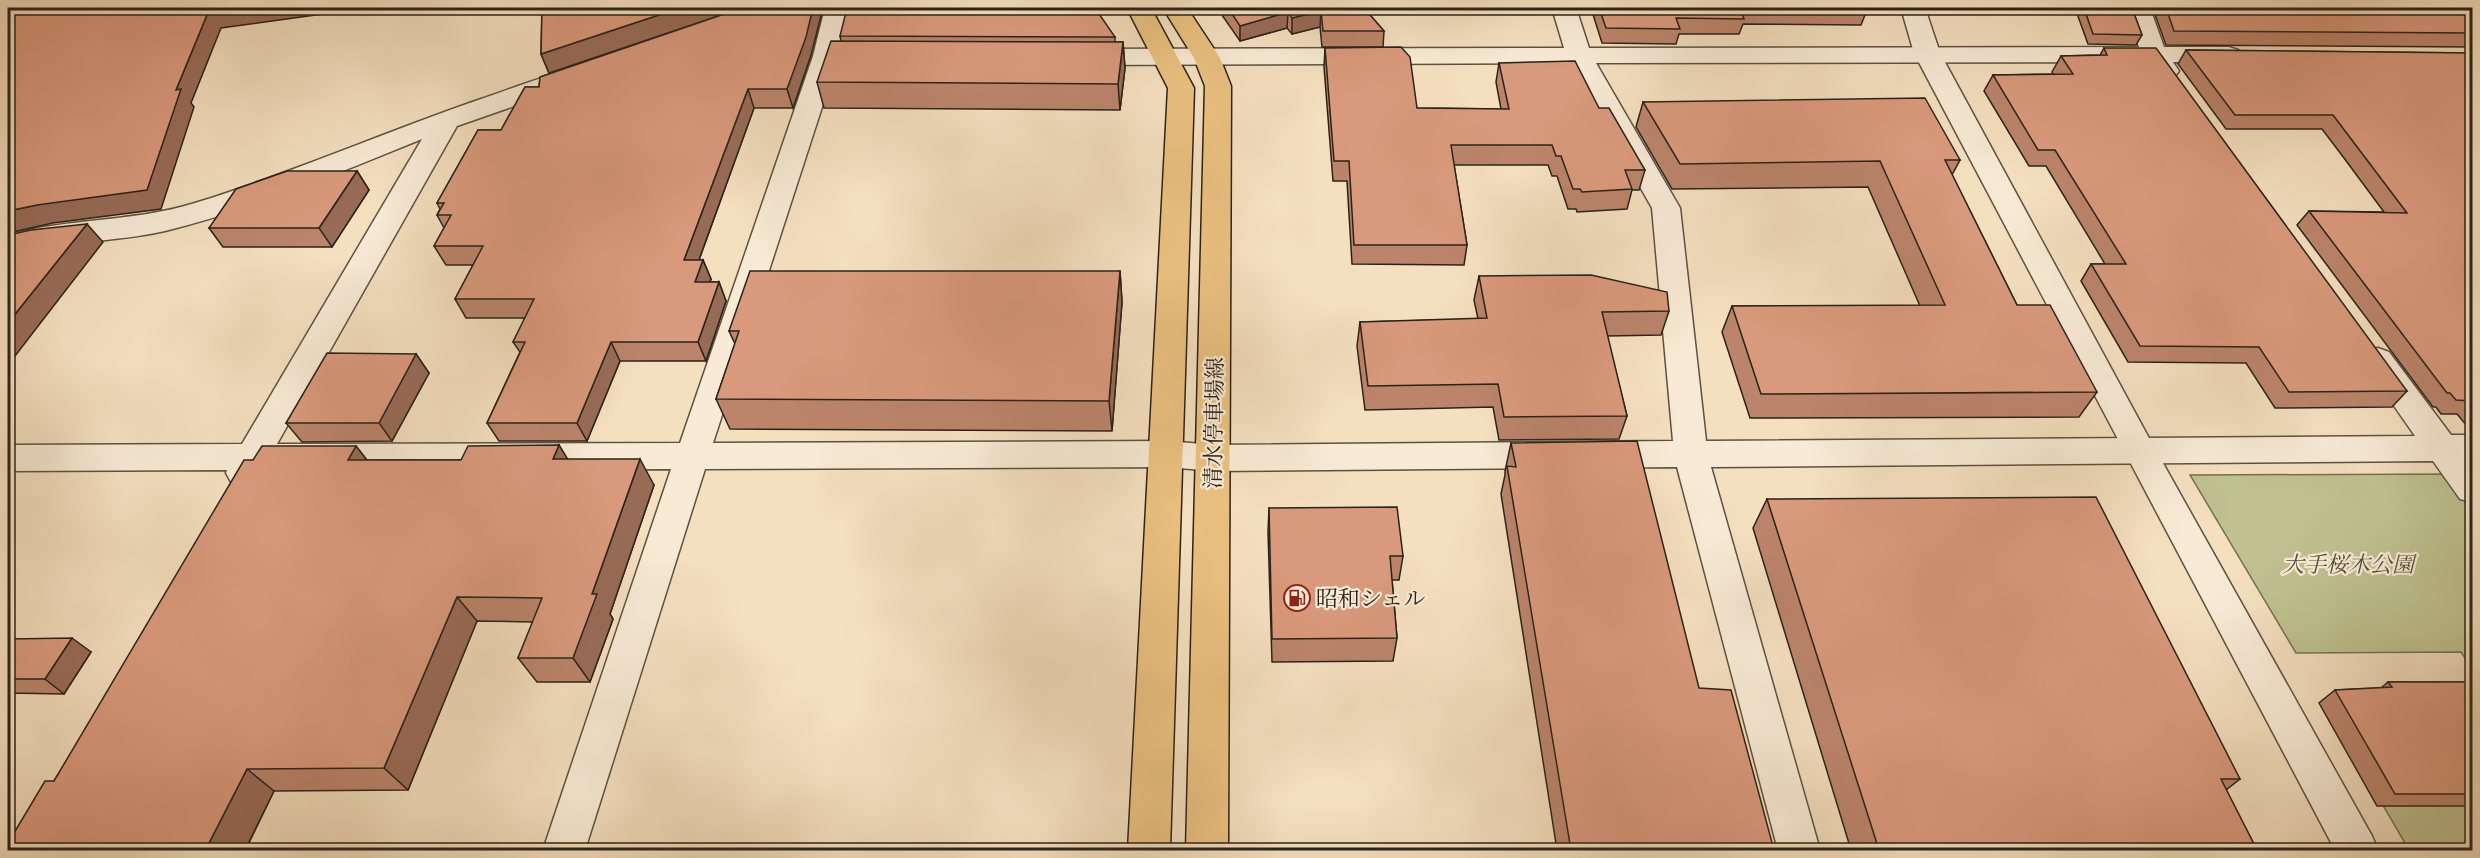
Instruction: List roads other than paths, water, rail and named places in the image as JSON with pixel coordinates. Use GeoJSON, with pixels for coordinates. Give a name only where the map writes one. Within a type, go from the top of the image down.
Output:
{"type":"FeatureCollection","features":[{"type":"Feature","properties":{"kind":"main road","name":"清水停車場線"},"geometry":{"type":"LineString","coordinates":[[1139,8],[1167,57],[1181,88],[1149,850]]}},
{"type":"Feature","properties":{"kind":"main road","name":"清水停車場線"},"geometry":{"type":"LineString","coordinates":[[1175,8],[1207,58],[1218,86],[1207,850]]}},
{"type":"Feature","properties":{"kind":"street"},"geometry":{"type":"LineString","coordinates":[[564,850],[826,56],[837,8]]}},
{"type":"Feature","properties":{"kind":"street"},"geometry":{"type":"LineString","coordinates":[[1564,8],[1579,56],[1666,208],[1691,455],[1799,850]]}},
{"type":"Feature","properties":{"kind":"street"},"geometry":{"type":"LineString","coordinates":[[1913,8],[1927,52],[2138,449],[2357,850]]}},
{"type":"Feature","properties":{"kind":"street"},"geometry":{"type":"LineString","coordinates":[[2138,8],[2154,54],[2182,93]]}},
{"type":"Feature","properties":{"kind":"street"},"geometry":{"type":"LineString","coordinates":[[1049,57],[1579,56],[1927,52],[2248,55]]}},
{"type":"Feature","properties":{"kind":"street"},"geometry":{"type":"LineString","coordinates":[[826,56],[873,56]]}},
{"type":"Feature","properties":{"kind":"street"},"geometry":{"type":"LineString","coordinates":[[8,245],[68,233],[161,222],[211,208],[447,120],[592,70]]}},
{"type":"Feature","properties":{"kind":"street"},"geometry":{"type":"LineString","coordinates":[[229,497],[447,120]]}},
{"type":"Feature","properties":{"kind":"street"},"geometry":{"type":"LineString","coordinates":[[2365,343],[2458,449],[2472,489]]}},
{"type":"Feature","properties":{"kind":"street"},"geometry":{"type":"LineString","coordinates":[[8,458],[1167,454],[1214,458],[2138,449],[2458,449]]}},
{"type":"Feature","properties":{"kind":"place","name":"昭和シェル"},"geometry":{"type":"Point","coordinates":[1297,598]}},
{"type":"Feature","properties":{"kind":"park label","name":"大手桜木公園"},"geometry":{"type":"Point","coordinates":[2348,564]}}]}
